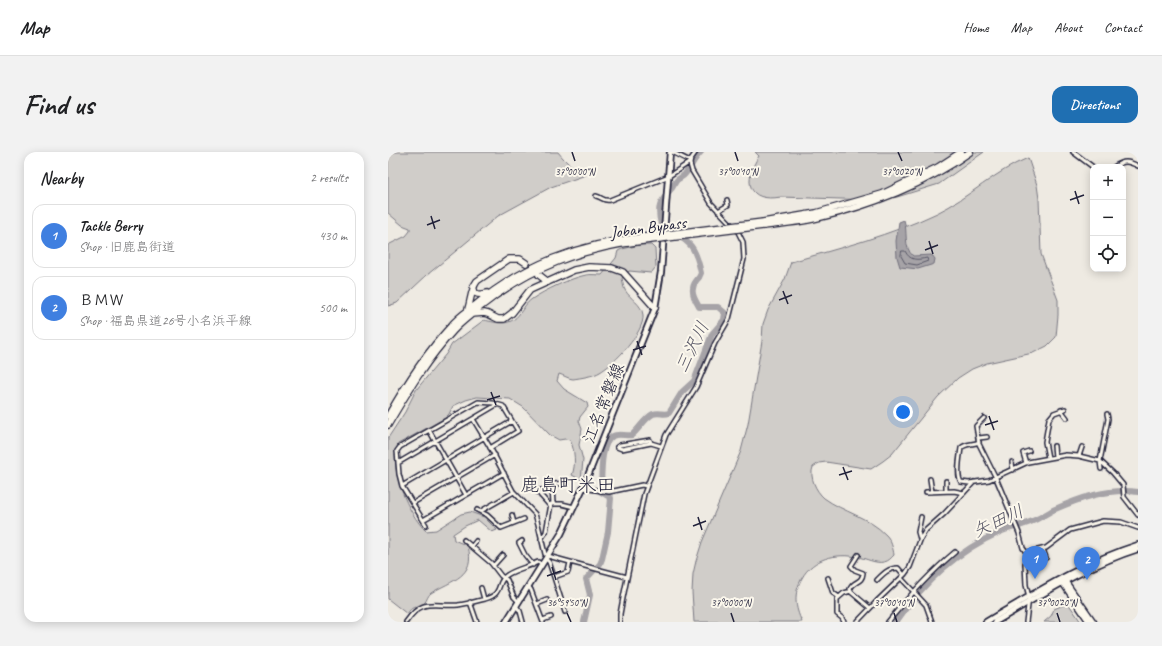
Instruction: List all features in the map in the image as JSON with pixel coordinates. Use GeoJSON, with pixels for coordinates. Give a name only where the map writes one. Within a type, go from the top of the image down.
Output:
{"type":"FeatureCollection","features":[{"type":"Feature","properties":{"kind":"highway","name":"Joban Bypass"},"geometry":{"type":"LineString","coordinates":[[763,224],[816,213],[882,194],[938,167],[961,152]]}},
{"type":"Feature","properties":{"kind":"highway","name":"Joban Bypass"},"geometry":{"type":"LineString","coordinates":[[388,416],[408,381],[429,352],[452,325],[469,313],[511,278],[536,266],[565,254],[615,240],[643,239],[817,218],[884,199],[940,171],[970,152]]}},
{"type":"Feature","properties":{"kind":"highway"},"geometry":{"type":"LineString","coordinates":[[526,263],[520,259],[510,259],[476,281],[473,286],[469,313],[488,314],[498,319],[507,317],[528,293],[548,282],[583,267],[617,269],[626,275],[655,308]]}},
{"type":"Feature","properties":{"kind":"highway"},"geometry":{"type":"LineString","coordinates":[[539,275],[548,282]]}},
{"type":"Feature","properties":{"kind":"highway"},"geometry":{"type":"LineString","coordinates":[[473,286],[475,293],[491,295],[487,310],[488,314]]}},
{"type":"Feature","properties":{"kind":"highway","name":"Joban Bypass"},"geometry":{"type":"LineString","coordinates":[[388,425],[413,382],[432,355],[469,313]]}},
{"type":"Feature","properties":{"kind":"main road","name":"江名常磐線"},"geometry":{"type":"LineString","coordinates":[[506,622],[547,558],[574,507],[655,308],[661,272],[671,152]]}},
{"type":"Feature","properties":{"kind":"main road"},"geometry":{"type":"LineString","coordinates":[[995,622],[1103,557],[1138,545]]}},
{"type":"Feature","properties":{"kind":"main road"},"geometry":{"type":"LineString","coordinates":[[986,622],[1029,597],[1102,562],[1138,549]]}},
{"type":"Feature","properties":{"kind":"main road"},"geometry":{"type":"LineString","coordinates":[[1063,581],[1089,622]]}},
{"type":"Feature","properties":{"kind":"main road"},"geometry":{"type":"LineString","coordinates":[[1063,581],[1094,622]]}},
{"type":"Feature","properties":{"kind":"street"},"geometry":{"type":"LineString","coordinates":[[671,152],[690,162]]}},
{"type":"Feature","properties":{"kind":"street"},"geometry":{"type":"LineString","coordinates":[[620,622],[620,614],[627,577],[646,486],[661,446],[670,428],[696,387],[715,343],[729,320],[745,252],[741,235],[706,196],[692,171],[690,162],[692,156],[696,152]]}},
{"type":"Feature","properties":{"kind":"street"},"geometry":{"type":"LineString","coordinates":[[1073,152],[1090,165]]}},
{"type":"Feature","properties":{"kind":"street"},"geometry":{"type":"LineString","coordinates":[[596,196],[607,201],[669,176],[690,162]]}},
{"type":"Feature","properties":{"kind":"street"},"geometry":{"type":"LineString","coordinates":[[1120,164],[1128,162],[1138,166]]}},
{"type":"Feature","properties":{"kind":"street"},"geometry":{"type":"LineString","coordinates":[[718,211],[728,205],[727,200]]}},
{"type":"Feature","properties":{"kind":"street"},"geometry":{"type":"LineString","coordinates":[[426,525],[402,486],[399,474],[397,451],[400,447],[478,402],[503,406],[518,431],[490,448]]}},
{"type":"Feature","properties":{"kind":"street"},"geometry":{"type":"LineString","coordinates":[[398,463],[498,404]]}},
{"type":"Feature","properties":{"kind":"street"},"geometry":{"type":"LineString","coordinates":[[1048,458],[1045,442],[1048,421],[1053,414],[1065,409]]}},
{"type":"Feature","properties":{"kind":"street"},"geometry":{"type":"LineString","coordinates":[[1061,410],[1067,418]]}},
{"type":"Feature","properties":{"kind":"street"},"geometry":{"type":"LineString","coordinates":[[1101,469],[1100,461],[1108,421],[1107,414]]}},
{"type":"Feature","properties":{"kind":"street"},"geometry":{"type":"LineString","coordinates":[[984,418],[974,426],[1015,522],[1023,548],[1028,555]]}},
{"type":"Feature","properties":{"kind":"street"},"geometry":{"type":"LineString","coordinates":[[473,419],[495,455],[514,492],[535,514],[545,554],[565,612]]}},
{"type":"Feature","properties":{"kind":"street"},"geometry":{"type":"LineString","coordinates":[[402,486],[512,421]]}},
{"type":"Feature","properties":{"kind":"street"},"geometry":{"type":"LineString","coordinates":[[429,430],[466,495]]}},
{"type":"Feature","properties":{"kind":"street"},"geometry":{"type":"LineString","coordinates":[[987,437],[979,440],[975,444],[964,445],[960,450],[961,455],[958,470],[960,481],[974,482],[990,480],[1026,463],[1066,455],[1079,456],[1100,461],[1121,482],[1124,497],[1138,515]]}},
{"type":"Feature","properties":{"kind":"street"},"geometry":{"type":"LineString","coordinates":[[651,443],[622,448],[617,447],[620,445],[650,440],[651,443],[661,446]]}},
{"type":"Feature","properties":{"kind":"street"},"geometry":{"type":"LineString","coordinates":[[1054,446],[1055,457]]}},
{"type":"Feature","properties":{"kind":"street"},"geometry":{"type":"LineString","coordinates":[[1079,456],[1082,447]]}},
{"type":"Feature","properties":{"kind":"street"},"geometry":{"type":"LineString","coordinates":[[1026,463],[1023,453],[1029,451]]}},
{"type":"Feature","properties":{"kind":"street"},"geometry":{"type":"LineString","coordinates":[[413,503],[495,455]]}},
{"type":"Feature","properties":{"kind":"street"},"geometry":{"type":"LineString","coordinates":[[1012,462],[1013,470]]}},
{"type":"Feature","properties":{"kind":"street"},"geometry":{"type":"LineString","coordinates":[[423,520],[504,473]]}},
{"type":"Feature","properties":{"kind":"street"},"geometry":{"type":"LineString","coordinates":[[930,479],[932,492]]}},
{"type":"Feature","properties":{"kind":"street"},"geometry":{"type":"LineString","coordinates":[[946,481],[946,491]]}},
{"type":"Feature","properties":{"kind":"street"},"geometry":{"type":"LineString","coordinates":[[857,622],[904,575],[910,567],[920,539],[928,527],[944,514],[974,482]]}},
{"type":"Feature","properties":{"kind":"street"},"geometry":{"type":"LineString","coordinates":[[541,539],[546,532],[552,505],[552,486],[556,484],[566,484]]}},
{"type":"Feature","properties":{"kind":"street"},"geometry":{"type":"LineString","coordinates":[[583,488],[609,492],[642,485],[646,486]]}},
{"type":"Feature","properties":{"kind":"street"},"geometry":{"type":"LineString","coordinates":[[536,490],[552,505],[562,504],[574,507]]}},
{"type":"Feature","properties":{"kind":"street"},"geometry":{"type":"LineString","coordinates":[[541,490],[541,496]]}},
{"type":"Feature","properties":{"kind":"street"},"geometry":{"type":"LineString","coordinates":[[926,492],[946,491],[964,494]]}},
{"type":"Feature","properties":{"kind":"street"},"geometry":{"type":"LineString","coordinates":[[514,492],[479,511],[494,520],[497,526],[501,528],[524,519]]}},
{"type":"Feature","properties":{"kind":"street"},"geometry":{"type":"LineString","coordinates":[[512,515],[514,523]]}},
{"type":"Feature","properties":{"kind":"street"},"geometry":{"type":"LineString","coordinates":[[920,539],[918,532],[921,517]]}},
{"type":"Feature","properties":{"kind":"street"},"geometry":{"type":"LineString","coordinates":[[1026,622],[1029,597],[1026,585],[1025,564],[1028,555],[1046,548],[1070,530],[1103,521],[1121,522],[1138,528]]}},
{"type":"Feature","properties":{"kind":"street"},"geometry":{"type":"LineString","coordinates":[[464,540],[494,565],[507,580],[518,604],[523,622]]}},
{"type":"Feature","properties":{"kind":"street"},"geometry":{"type":"LineString","coordinates":[[472,546],[476,541]]}},
{"type":"Feature","properties":{"kind":"street"},"geometry":{"type":"LineString","coordinates":[[522,541],[519,543],[525,555],[533,565]]}},
{"type":"Feature","properties":{"kind":"street"},"geometry":{"type":"LineString","coordinates":[[1043,549],[1046,558]]}},
{"type":"Feature","properties":{"kind":"street"},"geometry":{"type":"LineString","coordinates":[[888,622],[935,569],[955,552]]}},
{"type":"Feature","properties":{"kind":"street"},"geometry":{"type":"LineString","coordinates":[[494,565],[503,554]]}},
{"type":"Feature","properties":{"kind":"street"},"geometry":{"type":"LineString","coordinates":[[851,591],[851,587],[860,582],[862,578],[862,572],[855,570],[851,566],[858,555]]}},
{"type":"Feature","properties":{"kind":"street"},"geometry":{"type":"LineString","coordinates":[[547,558],[570,562],[627,577]]}},
{"type":"Feature","properties":{"kind":"street"},"geometry":{"type":"LineString","coordinates":[[406,622],[412,613],[421,607],[431,605],[459,605],[484,599],[497,593],[500,589],[501,581],[506,576],[538,562],[542,565]]}},
{"type":"Feature","properties":{"kind":"street"},"geometry":{"type":"LineString","coordinates":[[554,578],[568,572],[570,562]]}},
{"type":"Feature","properties":{"kind":"street"},"geometry":{"type":"LineString","coordinates":[[877,580],[886,571],[895,568],[898,568],[904,575]]}},
{"type":"Feature","properties":{"kind":"street"},"geometry":{"type":"LineString","coordinates":[[828,578],[833,593],[839,597]]}},
{"type":"Feature","properties":{"kind":"street"},"geometry":{"type":"LineString","coordinates":[[901,578],[926,605],[932,622]]}},
{"type":"Feature","properties":{"kind":"street"},"geometry":{"type":"LineString","coordinates":[[529,587],[543,621],[551,617]]}},
{"type":"Feature","properties":{"kind":"street"},"geometry":{"type":"LineString","coordinates":[[481,588],[484,599]]}},
{"type":"Feature","properties":{"kind":"street"},"geometry":{"type":"LineString","coordinates":[[843,622],[836,614],[837,599],[844,593],[851,591]]}},
{"type":"Feature","properties":{"kind":"street"},"geometry":{"type":"LineString","coordinates":[[851,591],[870,608]]}},
{"type":"Feature","properties":{"kind":"street"},"geometry":{"type":"LineString","coordinates":[[536,604],[547,600]]}},
{"type":"Feature","properties":{"kind":"street"},"geometry":{"type":"LineString","coordinates":[[470,602],[477,622]]}},
{"type":"Feature","properties":{"kind":"shaded area"},"geometry":{"type":"Polygon","coordinates":[[[388,152],[558,152],[568,163],[582,170],[586,175],[551,187],[498,216],[427,275],[397,303],[388,306],[388,245],[406,236],[410,231],[410,228],[402,225],[388,213],[388,152]]]}},
{"type":"Feature","properties":{"kind":"shaded area"},"geometry":{"type":"Polygon","coordinates":[[[755,152],[984,152],[939,184],[897,197],[871,200],[781,197],[770,198],[761,196],[755,193],[751,188],[750,181],[751,173],[759,156],[755,152]]]}},
{"type":"Feature","properties":{"kind":"shaded area"},"geometry":{"type":"Polygon","coordinates":[[[1028,158],[1037,185],[1039,199],[1041,254],[1058,300],[1056,337],[1047,346],[1033,353],[987,363],[972,369],[958,378],[938,397],[892,454],[871,469],[826,462],[819,463],[813,467],[812,475],[814,484],[818,492],[824,498],[864,519],[888,537],[892,544],[894,555],[890,559],[884,562],[877,562],[849,556],[841,556],[826,558],[812,566],[802,578],[796,595],[798,611],[802,622],[694,622],[692,592],[693,574],[696,561],[702,542],[741,451],[748,424],[762,341],[763,324],[768,310],[785,279],[791,262],[865,240],[920,221],[949,207],[1004,170],[1028,158]]]}},
{"type":"Feature","properties":{"kind":"shaded area"},"geometry":{"type":"Polygon","coordinates":[[[640,245],[651,245],[655,249],[656,267],[651,273],[629,271],[622,278],[625,290],[642,311],[642,322],[639,330],[628,347],[600,372],[591,376],[573,379],[559,374],[557,381],[564,389],[587,403],[588,407],[580,417],[579,421],[582,429],[579,445],[583,460],[581,480],[572,475],[574,458],[570,440],[559,440],[550,435],[523,407],[510,399],[477,397],[466,400],[453,406],[445,418],[398,444],[396,465],[398,478],[413,514],[426,531],[436,530],[461,514],[470,512],[484,517],[497,530],[492,532],[478,520],[453,534],[454,540],[468,546],[470,556],[469,565],[454,581],[431,593],[424,604],[412,608],[407,614],[388,599],[388,438],[405,412],[416,390],[446,354],[452,344],[484,320],[504,323],[508,322],[516,317],[528,302],[537,296],[573,279],[588,275],[602,275],[616,258],[618,251],[640,245]]]}},
{"type":"Feature","properties":{"kind":"shaded area"},"geometry":{"type":"Polygon","coordinates":[[[1068,603],[1081,622],[1044,622],[1051,616],[1054,609],[1068,603]]]}},
{"type":"Feature","properties":{"kind":"water"},"geometry":{"type":"Polygon","coordinates":[[[904,220],[907,244],[910,252],[913,256],[932,255],[935,259],[934,264],[918,269],[900,267],[897,257],[896,241],[899,222],[904,220]]]}},
{"type":"Feature","properties":{"kind":"waterway","name":"三沢川"},"geometry":{"type":"LineString","coordinates":[[584,622],[590,595],[586,579],[600,564],[608,532],[611,498],[601,492],[602,462],[605,446],[615,435],[632,435],[647,418],[653,414],[669,413],[682,392],[694,381],[712,334],[724,320],[725,313],[718,307],[699,307],[693,293],[694,284],[701,273],[695,254],[688,242],[661,224],[659,213],[662,200],[676,181],[689,169],[696,157],[701,152]]}},
{"type":"Feature","properties":{"kind":"waterway","name":"矢田川"},"geometry":{"type":"LineString","coordinates":[[896,622],[929,582],[955,559],[984,540],[1000,532],[1033,521],[1053,510],[1084,498],[1116,491],[1138,492]]}},
{"type":"Feature","properties":{"kind":"place","name":"Tackle Berry"},"geometry":{"type":"Point","coordinates":[1035,579]}},
{"type":"Feature","properties":{"kind":"place","name":"ＢＭＷ"},"geometry":{"type":"Point","coordinates":[1087,580]}},
{"type":"Feature","properties":{"kind":"district","name":"鹿島町米田"},"geometry":{"type":"Point","coordinates":[568,484]}}]}
